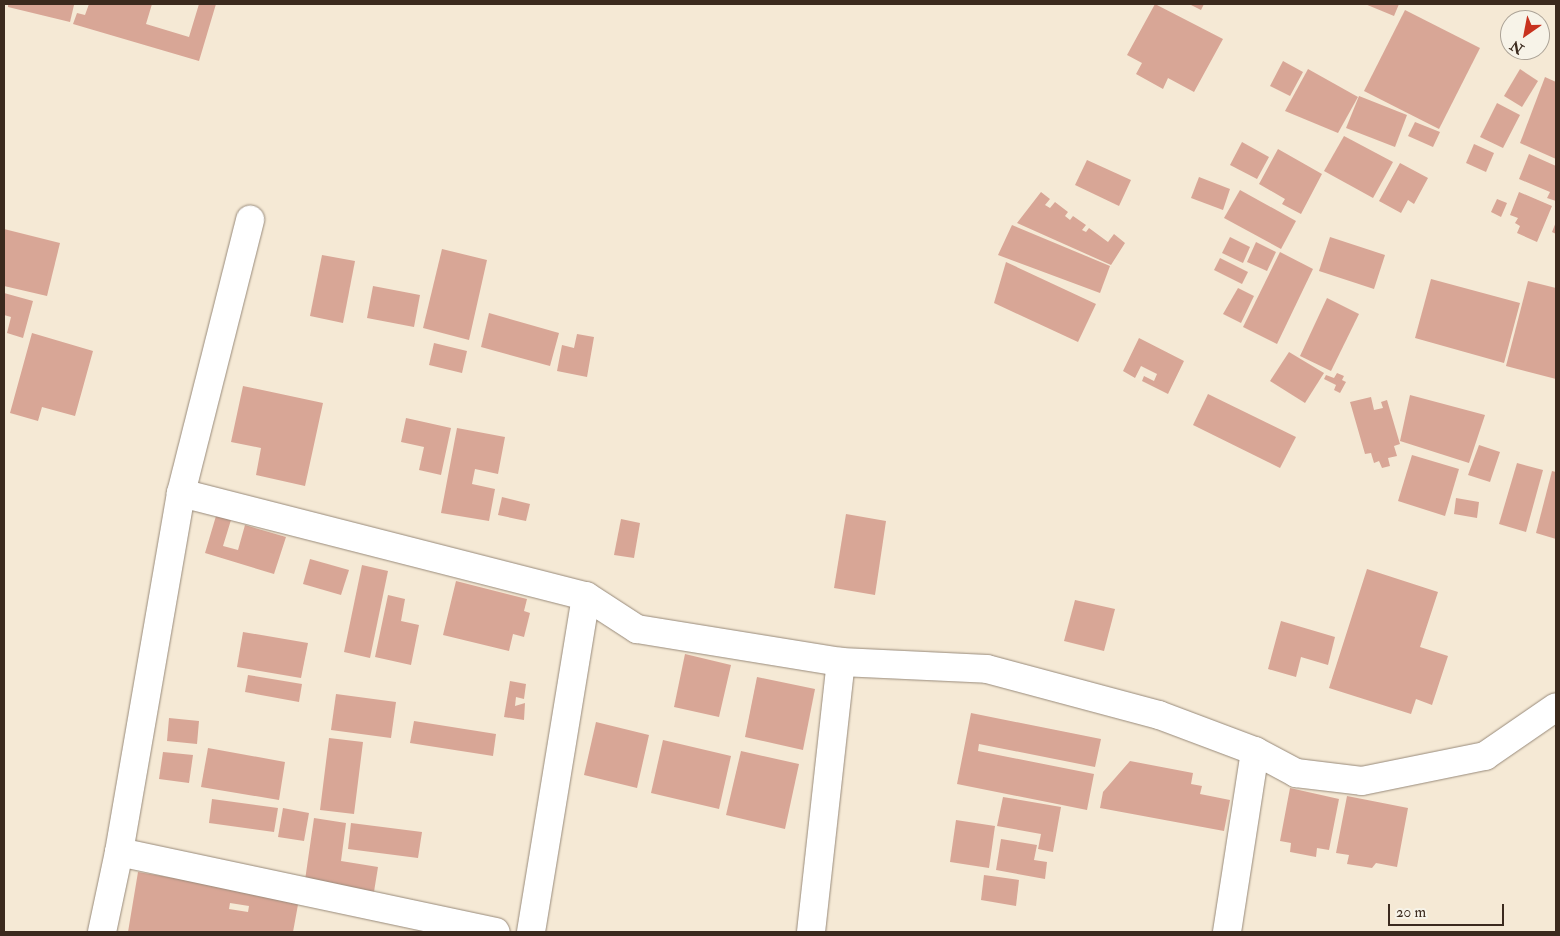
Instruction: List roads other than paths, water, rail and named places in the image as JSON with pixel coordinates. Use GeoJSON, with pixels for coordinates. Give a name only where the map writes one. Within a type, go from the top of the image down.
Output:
{"type":"FeatureCollection","features":[{"type":"Feature","properties":{"kind":"street"},"geometry":{"type":"LineString","coordinates":[[102,932],[119,852],[181,493],[250,220]]}},
{"type":"Feature","properties":{"kind":"street"},"geometry":{"type":"LineString","coordinates":[[181,493],[586,596],[637,629],[841,662],[987,669],[1159,715],[1255,751],[1296,773],[1362,780],[1485,756],[1556,707]]}},
{"type":"Feature","properties":{"kind":"street"},"geometry":{"type":"LineString","coordinates":[[531,932],[586,596]]}},
{"type":"Feature","properties":{"kind":"street"},"geometry":{"type":"LineString","coordinates":[[811,932],[841,662]]}},
{"type":"Feature","properties":{"kind":"street"},"geometry":{"type":"LineString","coordinates":[[1227,932],[1255,751]]}},
{"type":"Feature","properties":{"kind":"street"},"geometry":{"type":"LineString","coordinates":[[119,852],[496,932]]}}]}
